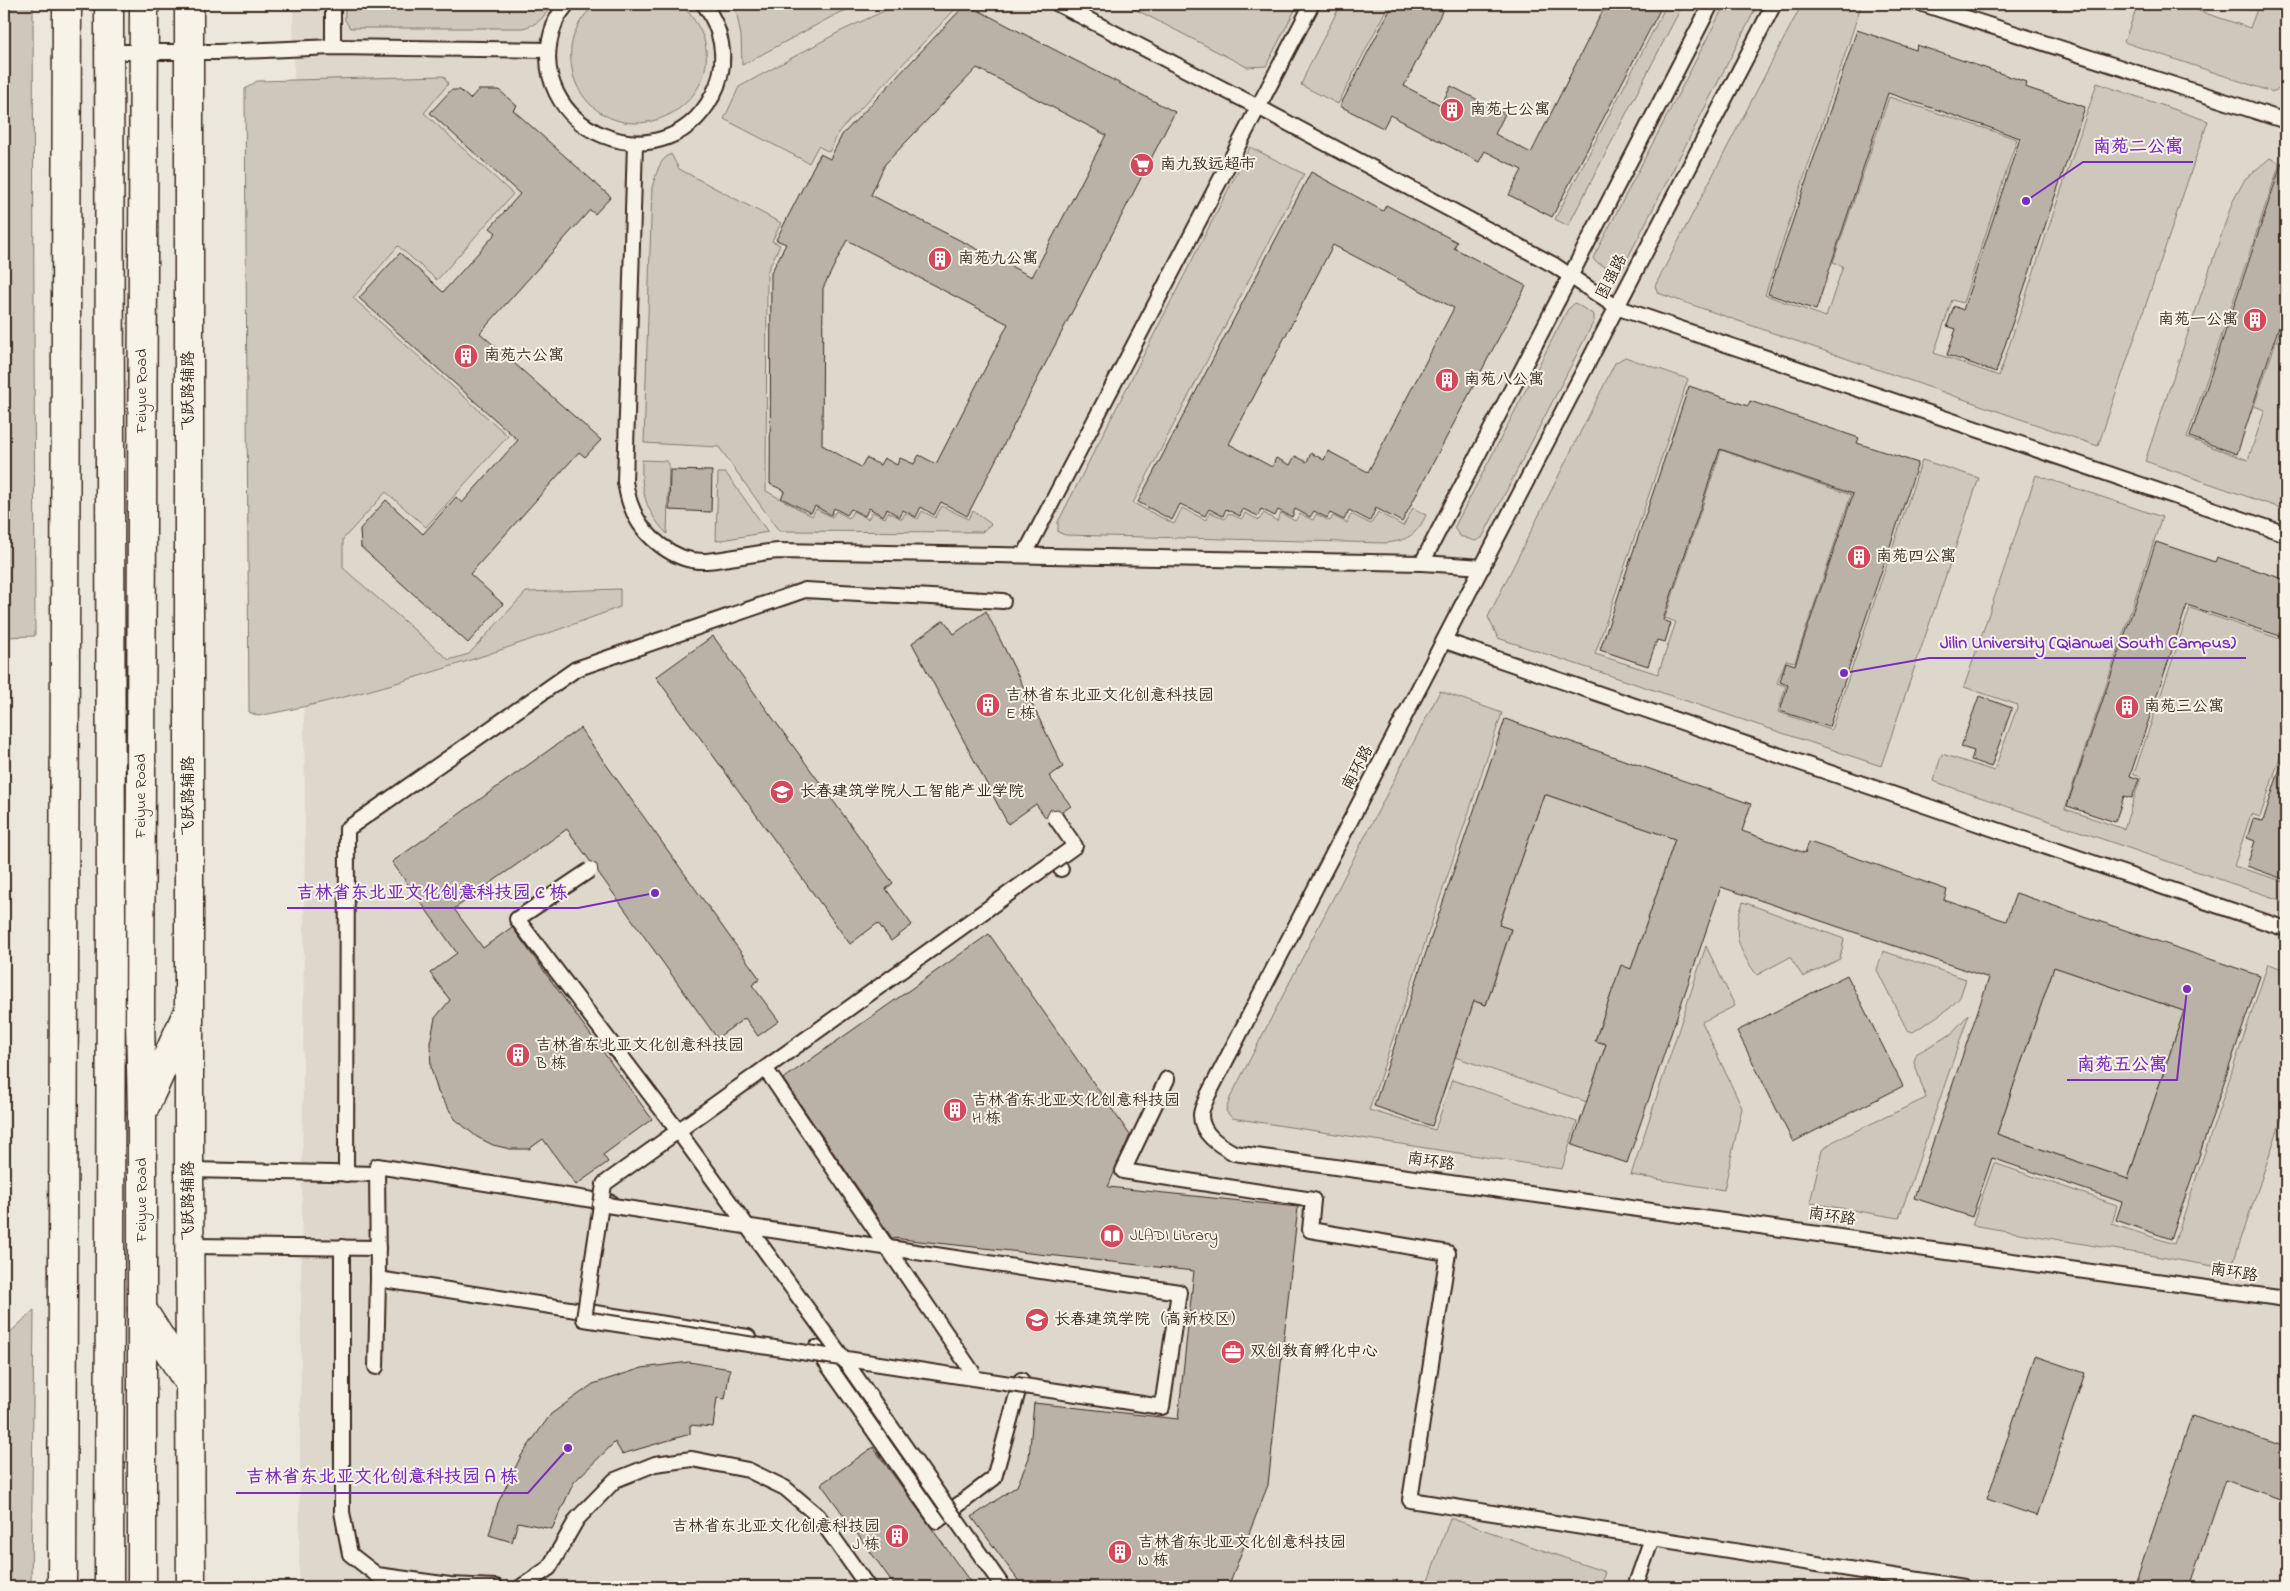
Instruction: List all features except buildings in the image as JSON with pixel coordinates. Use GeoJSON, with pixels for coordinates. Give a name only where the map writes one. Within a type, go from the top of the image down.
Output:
{"type":"FeatureCollection","features":[{"type":"Feature","properties":{"kind":"street"},"geometry":{"type":"LineString","coordinates":[[62,1587],[67,4]]}},
{"type":"Feature","properties":{"kind":"street","name":"Feiyue Road"},"geometry":{"type":"LineString","coordinates":[[109,4],[109,1587]]}},
{"type":"Feature","properties":{"kind":"street","name":"Feiyue Road"},"geometry":{"type":"LineString","coordinates":[[142,1587],[142,1113],[140,998],[144,4]]}},
{"type":"Feature","properties":{"kind":"street","name":"飞跃路辅路"},"geometry":{"type":"LineString","coordinates":[[189,4],[188,1010],[191,1587]]}},
{"type":"Feature","properties":{"kind":"street"},"geometry":{"type":"LineString","coordinates":[[142,1113],[188,1010]]}},
{"type":"Feature","properties":{"kind":"street"},"geometry":{"type":"LineString","coordinates":[[142,1309],[190,1385]]}},
{"type":"Feature","properties":{"kind":"lane"},"geometry":{"type":"LineString","coordinates":[[333,4],[333,48]]}},
{"type":"Feature","properties":{"kind":"lane"},"geometry":{"type":"LineString","coordinates":[[567,4],[555,22],[548,50],[551,78],[563,104],[582,125],[606,138],[635,144],[664,139],[690,125],[709,103],[720,76],[723,47],[715,19],[704,4]]}},
{"type":"Feature","properties":{"kind":"lane"},"geometry":{"type":"LineString","coordinates":[[1058,4],[1258,107],[1571,274],[1616,306],[2286,534]]}},
{"type":"Feature","properties":{"kind":"lane"},"geometry":{"type":"LineString","coordinates":[[1025,554],[1312,4]]}},
{"type":"Feature","properties":{"kind":"lane"},"geometry":{"type":"LineString","coordinates":[[1422,563],[1711,4]]}},
{"type":"Feature","properties":{"kind":"lane","name":"图强路"},"geometry":{"type":"LineString","coordinates":[[1483,567],[1616,306],[1774,4]]}},
{"type":"Feature","properties":{"kind":"lane"},"geometry":{"type":"LineString","coordinates":[[1923,4],[2286,122]]}},
{"type":"Feature","properties":{"kind":"lane"},"geometry":{"type":"LineString","coordinates":[[110,52],[333,48],[548,50]]}},
{"type":"Feature","properties":{"kind":"lane"},"geometry":{"type":"LineString","coordinates":[[635,144],[626,482],[632,508],[644,530],[663,546],[683,559],[704,561],[778,551],[1025,554],[1422,563],[1483,567]]}},
{"type":"Feature","properties":{"kind":"lane","name":"南环路"},"geometry":{"type":"LineString","coordinates":[[1483,567],[1319,878],[1208,1095],[1201,1114],[1205,1130],[1217,1144],[1234,1153],[2147,1278],[2286,1299]]}},
{"type":"Feature","properties":{"kind":"lane"},"geometry":{"type":"LineString","coordinates":[[346,1174],[347,829],[576,669],[805,590],[1003,600]]}},
{"type":"Feature","properties":{"kind":"lane"},"geometry":{"type":"LineString","coordinates":[[1445,641],[2286,929]]}},
{"type":"Feature","properties":{"kind":"lane"},"geometry":{"type":"LineString","coordinates":[[600,1204],[1179,1292],[1162,1407],[584,1319],[600,1204],[604,1184],[765,1068],[1058,865],[1074,846],[1055,818]]}},
{"type":"Feature","properties":{"kind":"lane"},"geometry":{"type":"LineString","coordinates":[[590,870],[517,919],[678,1131],[842,1358],[1002,1587]]}},
{"type":"Feature","properties":{"kind":"lane"},"geometry":{"type":"LineString","coordinates":[[765,1068],[973,1372]]}},
{"type":"Feature","properties":{"kind":"lane"},"geometry":{"type":"LineString","coordinates":[[1167,1079],[1123,1171],[1313,1200],[1310,1230],[1448,1253],[1410,1500],[1957,1587]]}},
{"type":"Feature","properties":{"kind":"lane"},"geometry":{"type":"LineString","coordinates":[[376,1367],[378,1166],[1179,1292],[1162,1402],[378,1279]]}},
{"type":"Feature","properties":{"kind":"lane"},"geometry":{"type":"LineString","coordinates":[[189,1170],[377,1174]]}},
{"type":"Feature","properties":{"kind":"lane"},"geometry":{"type":"LineString","coordinates":[[189,1246],[378,1248]]}},
{"type":"Feature","properties":{"kind":"lane"},"geometry":{"type":"LineString","coordinates":[[342,1248],[342,1512],[350,1554],[377,1575],[450,1585],[496,1587]]}},
{"type":"Feature","properties":{"kind":"lane"},"geometry":{"type":"LineString","coordinates":[[815,1348],[937,1521],[994,1478],[1021,1380]]}},
{"type":"Feature","properties":{"kind":"lane"},"geometry":{"type":"LineString","coordinates":[[520,1587],[548,1568],[577,1519],[615,1480],[655,1464],[692,1459],[748,1470],[785,1488],[818,1516],[868,1587]]}},
{"type":"Feature","properties":{"kind":"lane"},"geometry":{"type":"LineString","coordinates":[[1635,1587],[1652,1538]]}},
{"type":"Feature","properties":{"kind":"shaded area"},"geometry":{"type":"Polygon","coordinates":[[[4,4],[33,4],[35,636],[4,637],[4,4]]]}},
{"type":"Feature","properties":{"kind":"shaded area"},"geometry":{"type":"Polygon","coordinates":[[[293,4],[2286,4],[2286,1587],[299,1587],[305,796],[293,4]]]}},
{"type":"Feature","properties":{"kind":"shaded area"},"geometry":{"type":"Polygon","coordinates":[[[345,4],[551,4],[540,20],[522,28],[350,28],[345,20],[345,4]]]}},
{"type":"Feature","properties":{"kind":"shaded area"},"geometry":{"type":"Polygon","coordinates":[[[595,4],[681,4],[692,17],[705,43],[706,66],[699,85],[687,102],[670,114],[651,121],[630,123],[610,118],[587,101],[578,89],[574,79],[571,50],[574,34],[578,26],[595,4]]]}},
{"type":"Feature","properties":{"kind":"shaded area"},"geometry":{"type":"Polygon","coordinates":[[[735,4],[860,4],[835,15],[742,65],[741,36],[735,4]]]}},
{"type":"Feature","properties":{"kind":"shaded area"},"geometry":{"type":"Polygon","coordinates":[[[899,4],[960,4],[840,130],[829,152],[818,146],[809,163],[724,119],[739,87],[839,32],[899,4]]]}},
{"type":"Feature","properties":{"kind":"shaded area"},"geometry":{"type":"Polygon","coordinates":[[[1125,4],[1298,4],[1266,66],[1247,67],[1125,4]]]}},
{"type":"Feature","properties":{"kind":"shaded area"},"geometry":{"type":"Polygon","coordinates":[[[1341,4],[1389,4],[1338,104],[1301,85],[1341,4]]]}},
{"type":"Feature","properties":{"kind":"shaded area"},"geometry":{"type":"Polygon","coordinates":[[[1667,4],[1683,4],[1568,226],[1555,219],[1667,4]]]}},
{"type":"Feature","properties":{"kind":"shaded area"},"geometry":{"type":"Polygon","coordinates":[[[1725,4],[1758,4],[1621,271],[1616,272],[1596,262],[1593,258],[1725,4]]]}},
{"type":"Feature","properties":{"kind":"shaded area"},"geometry":{"type":"Polygon","coordinates":[[[1802,4],[1854,4],[1861,6],[1765,295],[1826,317],[1843,266],[1833,262],[1889,97],[2017,139],[1963,303],[1952,300],[1934,353],[1999,376],[2097,83],[2208,121],[2098,446],[1658,293],[1655,286],[1802,4]]]}},
{"type":"Feature","properties":{"kind":"shaded area"},"geometry":{"type":"Polygon","coordinates":[[[2138,4],[2178,4],[2250,28],[2259,4],[2286,4],[2286,86],[2272,92],[2124,42],[2138,4]]]}},
{"type":"Feature","properties":{"kind":"shaded area"},"geometry":{"type":"Polygon","coordinates":[[[444,76],[448,84],[424,113],[513,194],[437,280],[398,246],[353,298],[508,436],[426,527],[386,492],[343,539],[343,568],[449,660],[469,654],[526,592],[620,589],[620,607],[486,655],[396,683],[304,707],[258,716],[249,712],[245,89],[257,81],[444,76]]]}},
{"type":"Feature","properties":{"kind":"shaded area"},"geometry":{"type":"Polygon","coordinates":[[[1250,147],[1304,174],[1133,503],[1174,524],[1182,508],[1206,520],[1210,512],[1225,519],[1228,513],[1242,519],[1245,513],[1259,520],[1264,513],[1277,521],[1281,513],[1295,521],[1300,514],[1313,520],[1316,514],[1330,521],[1333,516],[1347,523],[1351,514],[1371,524],[1378,512],[1403,526],[1413,508],[1426,515],[1423,522],[1415,532],[1405,539],[1385,543],[1065,535],[1058,532],[1058,522],[1250,147]]]}},
{"type":"Feature","properties":{"kind":"shaded area"},"geometry":{"type":"Polygon","coordinates":[[[671,154],[679,169],[781,223],[772,241],[780,245],[767,272],[766,491],[812,516],[816,509],[832,517],[836,511],[849,518],[853,511],[868,519],[872,512],[885,518],[888,512],[902,519],[905,513],[918,519],[922,511],[935,518],[942,506],[968,519],[973,511],[991,524],[982,532],[779,531],[719,447],[644,443],[652,187],[663,160],[671,154]]]}},
{"type":"Feature","properties":{"kind":"shaded area"},"geometry":{"type":"Polygon","coordinates":[[[2270,158],[2280,163],[2187,438],[2248,460],[2265,410],[2254,406],[2286,313],[2286,510],[2145,461],[2232,203],[2245,179],[2270,158]]]}},
{"type":"Feature","properties":{"kind":"shaded area"},"geometry":{"type":"Polygon","coordinates":[[[1575,303],[1594,315],[1594,321],[1482,538],[1475,541],[1460,536],[1454,528],[1568,309],[1575,303]]]}},
{"type":"Feature","properties":{"kind":"shaded area"},"geometry":{"type":"Polygon","coordinates":[[[1625,357],[1688,379],[1595,654],[1658,674],[1676,622],[1665,618],[1721,450],[1851,495],[1795,662],[1786,660],[1777,683],[1786,686],[1778,712],[1831,730],[1922,460],[1979,478],[1881,766],[1498,638],[1488,617],[1615,363],[1625,357]]]}},
{"type":"Feature","properties":{"kind":"shaded area"},"geometry":{"type":"Polygon","coordinates":[[[642,460],[667,461],[669,464],[667,534],[649,509],[642,482],[642,460]]]}},
{"type":"Feature","properties":{"kind":"shaded area"},"geometry":{"type":"Polygon","coordinates":[[[718,473],[726,473],[768,532],[716,541],[718,473]]]}},
{"type":"Feature","properties":{"kind":"shaded area"},"geometry":{"type":"Polygon","coordinates":[[[2036,475],[2162,517],[2065,809],[2124,829],[2141,777],[2134,774],[2190,608],[2286,641],[2286,739],[2260,817],[2251,814],[2234,866],[2286,882],[2286,902],[1933,781],[1942,754],[1994,771],[2018,705],[1964,687],[2036,475]]]}},
{"type":"Feature","properties":{"kind":"shaded area"},"geometry":{"type":"Polygon","coordinates":[[[1440,691],[1502,713],[1369,1110],[1435,1130],[1452,1080],[1577,1122],[1562,1169],[1232,1118],[1226,1111],[1230,1098],[1440,691]]]}},
{"type":"Feature","properties":{"kind":"shaded area"},"geometry":{"type":"Polygon","coordinates":[[[1544,794],[1675,839],[1631,969],[1621,966],[1595,1040],[1606,1044],[1587,1102],[1455,1057],[1474,1001],[1486,1005],[1511,930],[1499,925],[1544,794]]]}},
{"type":"Feature","properties":{"kind":"shaded area"},"geometry":{"type":"Polygon","coordinates":[[[1743,902],[1844,939],[1840,959],[1803,977],[1790,957],[1757,975],[1745,957],[1738,940],[1738,923],[1743,902]]]}},
{"type":"Feature","properties":{"kind":"shaded area"},"geometry":{"type":"Polygon","coordinates":[[[1706,946],[1735,1006],[1702,1022],[1742,1108],[1724,1190],[1631,1175],[1706,946]]]}},
{"type":"Feature","properties":{"kind":"shaded area"},"geometry":{"type":"Polygon","coordinates":[[[1883,951],[1966,979],[1960,997],[1950,1008],[1913,1032],[1907,1030],[1877,970],[1883,951]]]}},
{"type":"Feature","properties":{"kind":"shaded area"},"geometry":{"type":"Polygon","coordinates":[[[2268,964],[2286,970],[2286,1106],[2231,1269],[1972,1225],[1994,1163],[2117,1205],[2112,1224],[2174,1244],[2268,964]]]}},
{"type":"Feature","properties":{"kind":"shaded area"},"geometry":{"type":"Polygon","coordinates":[[[2054,967],[2184,1011],[2128,1179],[1997,1134],[2054,967]]]}},
{"type":"Feature","properties":{"kind":"shaded area"},"geometry":{"type":"Polygon","coordinates":[[[1969,1014],[1899,1218],[1810,1203],[1822,1150],[1834,1141],[1926,1098],[1914,1062],[1916,1054],[1951,1034],[1969,1014]]]}},
{"type":"Feature","properties":{"kind":"shaded area"},"geometry":{"type":"Polygon","coordinates":[[[34,1310],[31,1587],[4,1587],[4,1338],[34,1310]]]}},
{"type":"Feature","properties":{"kind":"shaded area"},"geometry":{"type":"Polygon","coordinates":[[[1450,1518],[1605,1572],[1600,1587],[1426,1587],[1450,1518]]]}},
{"type":"Feature","properties":{"kind":"place","name":"南苑七公寓"},"geometry":{"type":"Point","coordinates":[1452,110]}},
{"type":"Feature","properties":{"kind":"place","name":"南九致远超市"},"geometry":{"type":"Point","coordinates":[1142,165]}},
{"type":"Feature","properties":{"kind":"place","name":"南苑二公寓"},"geometry":{"type":"Point","coordinates":[2026,201]}},
{"type":"Feature","properties":{"kind":"place","name":"南苑九公寓"},"geometry":{"type":"Point","coordinates":[940,259]}},
{"type":"Feature","properties":{"kind":"place","name":"南苑一公寓"},"geometry":{"type":"Point","coordinates":[2255,320]}},
{"type":"Feature","properties":{"kind":"place","name":"南苑六公寓"},"geometry":{"type":"Point","coordinates":[466,356]}},
{"type":"Feature","properties":{"kind":"place","name":"南苑八公寓"},"geometry":{"type":"Point","coordinates":[1447,380]}},
{"type":"Feature","properties":{"kind":"place","name":"南苑四公寓"},"geometry":{"type":"Point","coordinates":[1859,557]}},
{"type":"Feature","properties":{"kind":"place","name":"Jilin University (Qianwei South Campus)"},"geometry":{"type":"Point","coordinates":[1844,673]}},
{"type":"Feature","properties":{"kind":"place","name":"吉林省东北亚文化创意科技园 E 栋"},"geometry":{"type":"Point","coordinates":[988,705]}},
{"type":"Feature","properties":{"kind":"place","name":"南苑三公寓"},"geometry":{"type":"Point","coordinates":[2127,707]}},
{"type":"Feature","properties":{"kind":"place","name":"长春建筑学院人工智能产业学院"},"geometry":{"type":"Point","coordinates":[782,792]}},
{"type":"Feature","properties":{"kind":"place","name":"吉林省东北亚文化创意科技园 C 栋"},"geometry":{"type":"Point","coordinates":[655,893]}},
{"type":"Feature","properties":{"kind":"place","name":"南苑五公寓"},"geometry":{"type":"Point","coordinates":[2187,989]}},
{"type":"Feature","properties":{"kind":"place","name":"吉林省东北亚文化创意科技园 B 栋"},"geometry":{"type":"Point","coordinates":[518,1055]}},
{"type":"Feature","properties":{"kind":"place","name":"吉林省东北亚文化创意科技园 H 栋"},"geometry":{"type":"Point","coordinates":[955,1110]}},
{"type":"Feature","properties":{"kind":"place","name":"JLADI Library"},"geometry":{"type":"Point","coordinates":[1112,1236]}},
{"type":"Feature","properties":{"kind":"place","name":"长春建筑学院（高新校区）"},"geometry":{"type":"Point","coordinates":[1037,1320]}},
{"type":"Feature","properties":{"kind":"place","name":"双创教育孵化中心"},"geometry":{"type":"Point","coordinates":[1233,1352]}},
{"type":"Feature","properties":{"kind":"place","name":"吉林省东北亚文化创意科技园 A 栋"},"geometry":{"type":"Point","coordinates":[568,1448]}},
{"type":"Feature","properties":{"kind":"place","name":"吉林省东北亚文化创意科技园 J 栋"},"geometry":{"type":"Point","coordinates":[897,1536]}},
{"type":"Feature","properties":{"kind":"place","name":"吉林省东北亚文化创意科技园 N 栋"},"geometry":{"type":"Point","coordinates":[1120,1552]}}]}
